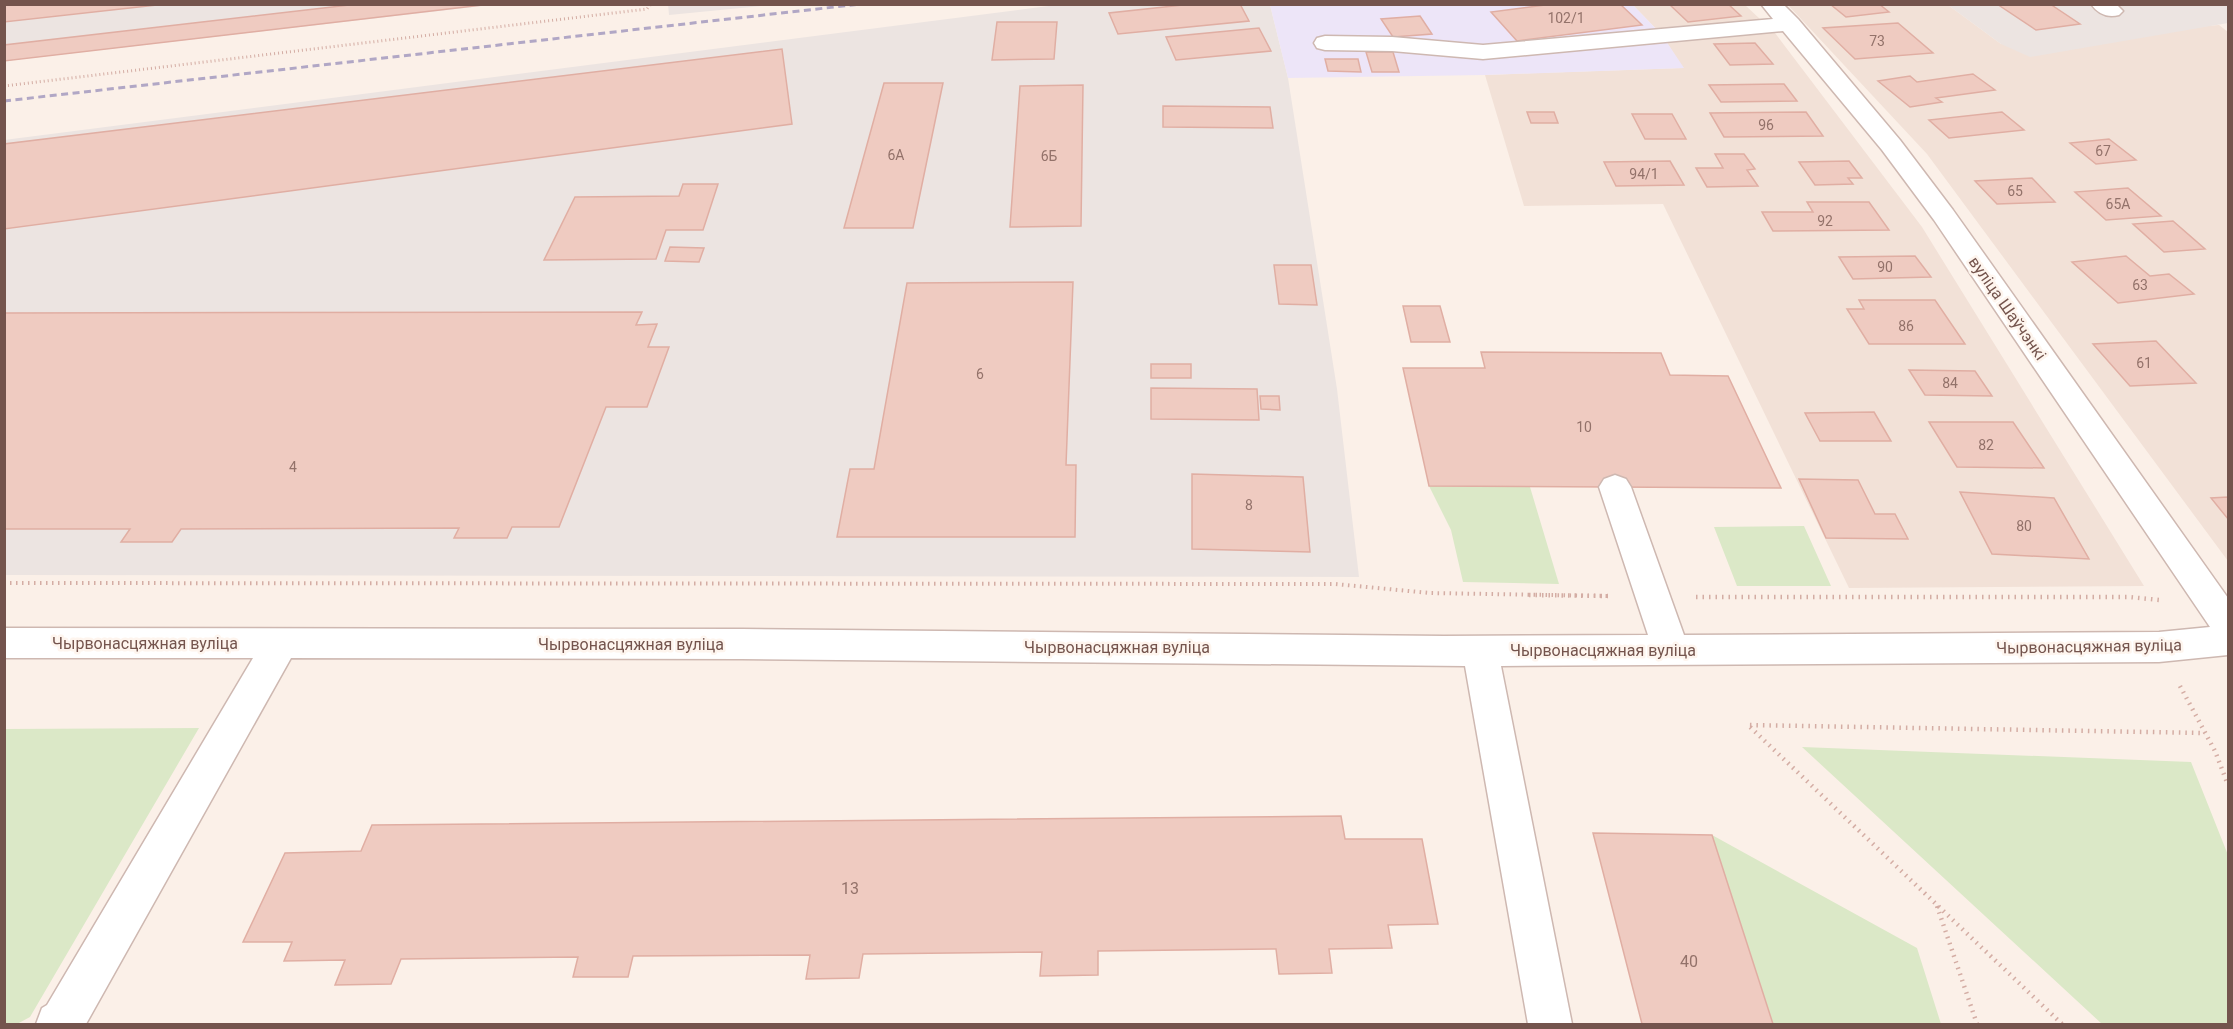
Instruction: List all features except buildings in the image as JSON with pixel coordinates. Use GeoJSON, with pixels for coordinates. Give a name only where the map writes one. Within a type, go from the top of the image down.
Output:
{"type":"FeatureCollection","features":[{"type":"Feature","properties":{"kind":"street","name":"вуліца Шаўчэнкі"},"geometry":{"type":"LineString","coordinates":[[1771,4],[1876,126],[1944,216],[2229,625]]}},
{"type":"Feature","properties":{"kind":"street"},"geometry":{"type":"LineString","coordinates":[[1325,42],[1392,44],[1483,52],[1790,24]]}},
{"type":"Feature","properties":{"kind":"street"},"geometry":{"type":"LineString","coordinates":[[1615,487],[1671,650]]}},
{"type":"Feature","properties":{"kind":"street","name":"Чырвонасцяжная вуліца"},"geometry":{"type":"LineString","coordinates":[[4,644],[742,644],[1671,650],[2159,647],[2229,640]]}},
{"type":"Feature","properties":{"kind":"street"},"geometry":{"type":"LineString","coordinates":[[64,1023],[281,643]]}},
{"type":"Feature","properties":{"kind":"street"},"geometry":{"type":"LineString","coordinates":[[1480,650],[1550,1024]]}},
{"type":"Feature","properties":{"kind":"path"},"geometry":{"type":"LineString","coordinates":[[4,86],[647,9],[651,4]]}},
{"type":"Feature","properties":{"kind":"path"},"geometry":{"type":"LineString","coordinates":[[4,583],[1324,584],[1430,593],[1654,597],[2129,597],[2169,601]]}},
{"type":"Feature","properties":{"kind":"path"},"geometry":{"type":"LineString","coordinates":[[2062,1024],[1748,725],[2205,733],[2229,785]]}},
{"type":"Feature","properties":{"kind":"path"},"geometry":{"type":"LineString","coordinates":[[1937,905],[1977,1024]]}},
{"type":"Feature","properties":{"kind":"shaded area"},"geometry":{"type":"Polygon","coordinates":[[[5,4],[491,5],[5,61],[5,4]]]}},
{"type":"Feature","properties":{"kind":"shaded area"},"geometry":{"type":"Polygon","coordinates":[[[668,4],[771,4],[771,5],[669,15],[668,4]]]}},
{"type":"Feature","properties":{"kind":"shaded area"},"geometry":{"type":"Polygon","coordinates":[[[1056,5],[1270,5],[1288,78],[1337,389],[1359,577],[5,575],[4,140],[1056,5]]]}},
{"type":"Feature","properties":{"kind":"shaded area"},"geometry":{"type":"Polygon","coordinates":[[[1270,5],[1633,5],[1662,35],[1684,68],[1485,75],[1288,78],[1270,5]]]}},
{"type":"Feature","properties":{"kind":"shaded area"},"geometry":{"type":"Polygon","coordinates":[[[1633,5],[1745,5],[1775,33],[1922,227],[2144,586],[1849,588],[1663,204],[1524,206],[1485,75],[1683,68],[1662,35],[1633,5]]]}},
{"type":"Feature","properties":{"kind":"shaded area"},"geometry":{"type":"Polygon","coordinates":[[[1788,5],[1948,5],[2001,44],[2219,25],[2228,32],[2228,561],[1927,154],[1788,5]]]}},
{"type":"Feature","properties":{"kind":"shaded area"},"geometry":{"type":"Polygon","coordinates":[[[1948,5],[2228,5],[2228,23],[2030,57],[2001,44],[1948,5]]]}},
{"type":"Feature","properties":{"kind":"green space"},"geometry":{"type":"Polygon","coordinates":[[[1429,486],[1530,487],[1559,584],[1463,582],[1451,530],[1429,486]]]}},
{"type":"Feature","properties":{"kind":"green space"},"geometry":{"type":"Polygon","coordinates":[[[1804,526],[1831,586],[1737,586],[1714,527],[1804,526]]]}},
{"type":"Feature","properties":{"kind":"green space"},"geometry":{"type":"Polygon","coordinates":[[[199,728],[30,1017],[17,1024],[5,1024],[5,729],[199,728]]]}},
{"type":"Feature","properties":{"kind":"green space"},"geometry":{"type":"Polygon","coordinates":[[[1802,747],[2191,762],[2228,855],[2228,1024],[2102,1024],[1802,747]]]}},
{"type":"Feature","properties":{"kind":"green space"},"geometry":{"type":"Polygon","coordinates":[[[1712,835],[1917,948],[1941,1024],[1773,1024],[1712,835]]]}},
{"type":"Feature","properties":{"kind":"railway"},"geometry":{"type":"LineString","coordinates":[[4,101],[861,4]]}}]}
